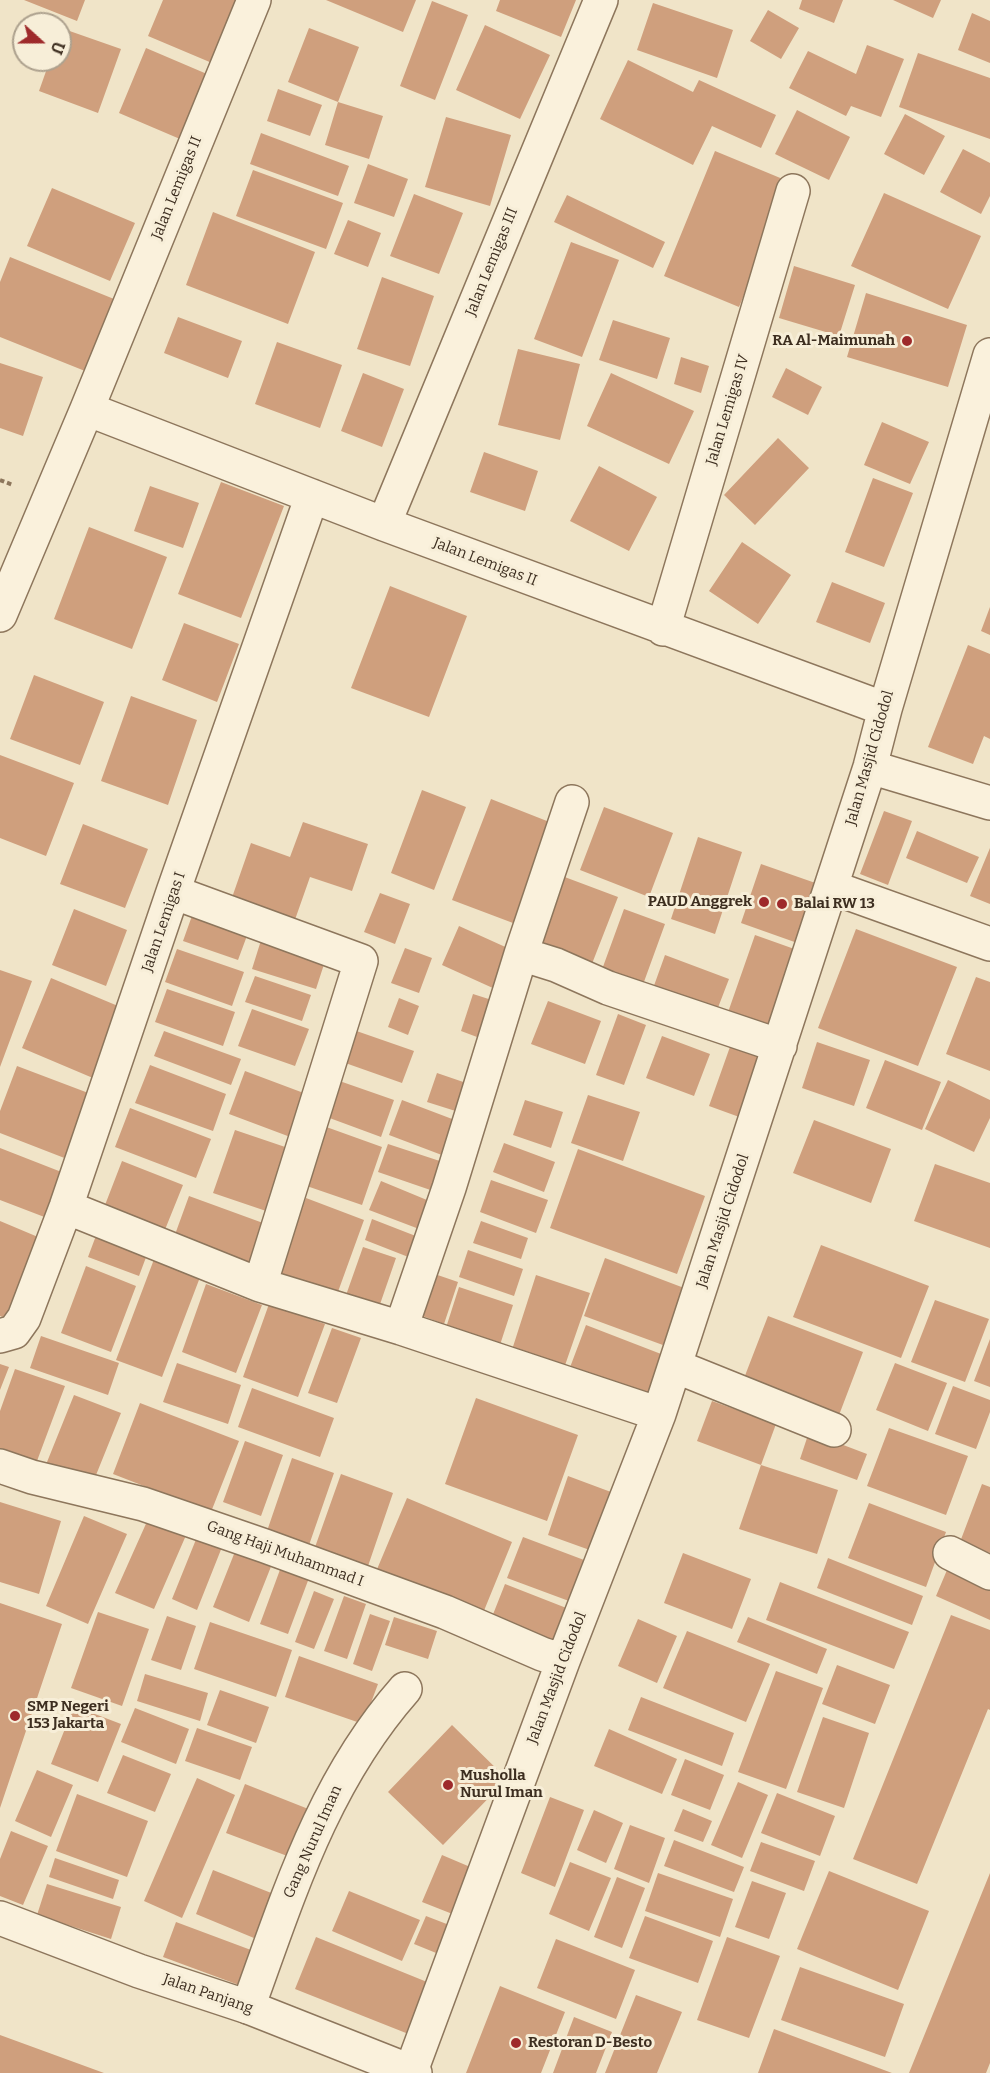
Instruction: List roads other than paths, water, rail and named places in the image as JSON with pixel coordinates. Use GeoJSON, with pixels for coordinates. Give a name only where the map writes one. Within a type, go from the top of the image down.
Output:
{"type":"FeatureCollection","features":[{"type":"Feature","properties":{"kind":"street","name":"Jalan Lemigas II"},"geometry":{"type":"LineString","coordinates":[[0,615],[254,0]]}},
{"type":"Feature","properties":{"kind":"street","name":"Jalan Lemigas III"},"geometry":{"type":"LineString","coordinates":[[384,524],[601,0]]}},
{"type":"Feature","properties":{"kind":"street","name":"Jalan Lemigas IV"},"geometry":{"type":"LineString","coordinates":[[663,628],[793,191]]}},
{"type":"Feature","properties":{"kind":"street","name":"Jalan Masjid Cidodol"},"geometry":{"type":"LineString","coordinates":[[413,2072],[563,1661],[659,1414],[870,767],[885,709],[990,355]]}},
{"type":"Feature","properties":{"kind":"street","name":"Jalan Lemigas II"},"geometry":{"type":"LineString","coordinates":[[87,409],[384,524],[885,709]]}},
{"type":"Feature","properties":{"kind":"street","name":"Jalan Lemigas I"},"geometry":{"type":"LineString","coordinates":[[0,1336],[14,1332],[24,1318],[66,1207],[173,892],[312,496]]}},
{"type":"Feature","properties":{"kind":"street"},"geometry":{"type":"LineString","coordinates":[[870,767],[990,803]]}},
{"type":"Feature","properties":{"kind":"street"},"geometry":{"type":"LineString","coordinates":[[401,1328],[449,1188],[521,954],[572,802]]}},
{"type":"Feature","properties":{"kind":"street"},"geometry":{"type":"LineString","coordinates":[[831,887],[990,944]]}},
{"type":"Feature","properties":{"kind":"street"},"geometry":{"type":"LineString","coordinates":[[173,892],[361,961],[260,1285]]}},
{"type":"Feature","properties":{"kind":"street"},"geometry":{"type":"LineString","coordinates":[[521,954],[556,965],[608,987],[780,1046]]}},
{"type":"Feature","properties":{"kind":"street"},"geometry":{"type":"LineString","coordinates":[[66,1207],[260,1285],[401,1328],[659,1414]]}},
{"type":"Feature","properties":{"kind":"street"},"geometry":{"type":"LineString","coordinates":[[675,1366],[834,1430]]}},
{"type":"Feature","properties":{"kind":"street","name":"Gang Haji Muhammad I"},"geometry":{"type":"LineString","coordinates":[[0,1466],[32,1477],[143,1504],[254,1542],[445,1612],[563,1661]]}},
{"type":"Feature","properties":{"kind":"street"},"geometry":{"type":"LineString","coordinates":[[950,1553],[990,1573]]}},
{"type":"Feature","properties":{"kind":"street","name":"Gang Nurul Iman"},"geometry":{"type":"LineString","coordinates":[[248,2007],[291,1889],[325,1808],[360,1748],[405,1689]]}},
{"type":"Feature","properties":{"kind":"street","name":"Jalan Panjang"},"geometry":{"type":"LineString","coordinates":[[0,1918],[139,1971],[248,2007],[413,2072]]}},
{"type":"Feature","properties":{"kind":"place","name":"RA Al-Maimunah"},"geometry":{"type":"Point","coordinates":[907,341]}},
{"type":"Feature","properties":{"kind":"place","name":"PAUD Anggrek"},"geometry":{"type":"Point","coordinates":[764,902]}},
{"type":"Feature","properties":{"kind":"place","name":"Balai RW 13"},"geometry":{"type":"Point","coordinates":[782,904]}},
{"type":"Feature","properties":{"kind":"place","name":"SMP Negeri 153 Jakarta"},"geometry":{"type":"Point","coordinates":[15,1716]}},
{"type":"Feature","properties":{"kind":"place","name":"Musholla Nurul Iman"},"geometry":{"type":"Point","coordinates":[448,1785]}},
{"type":"Feature","properties":{"kind":"place","name":"Restoran D-Besto"},"geometry":{"type":"Point","coordinates":[516,2043]}}]}
